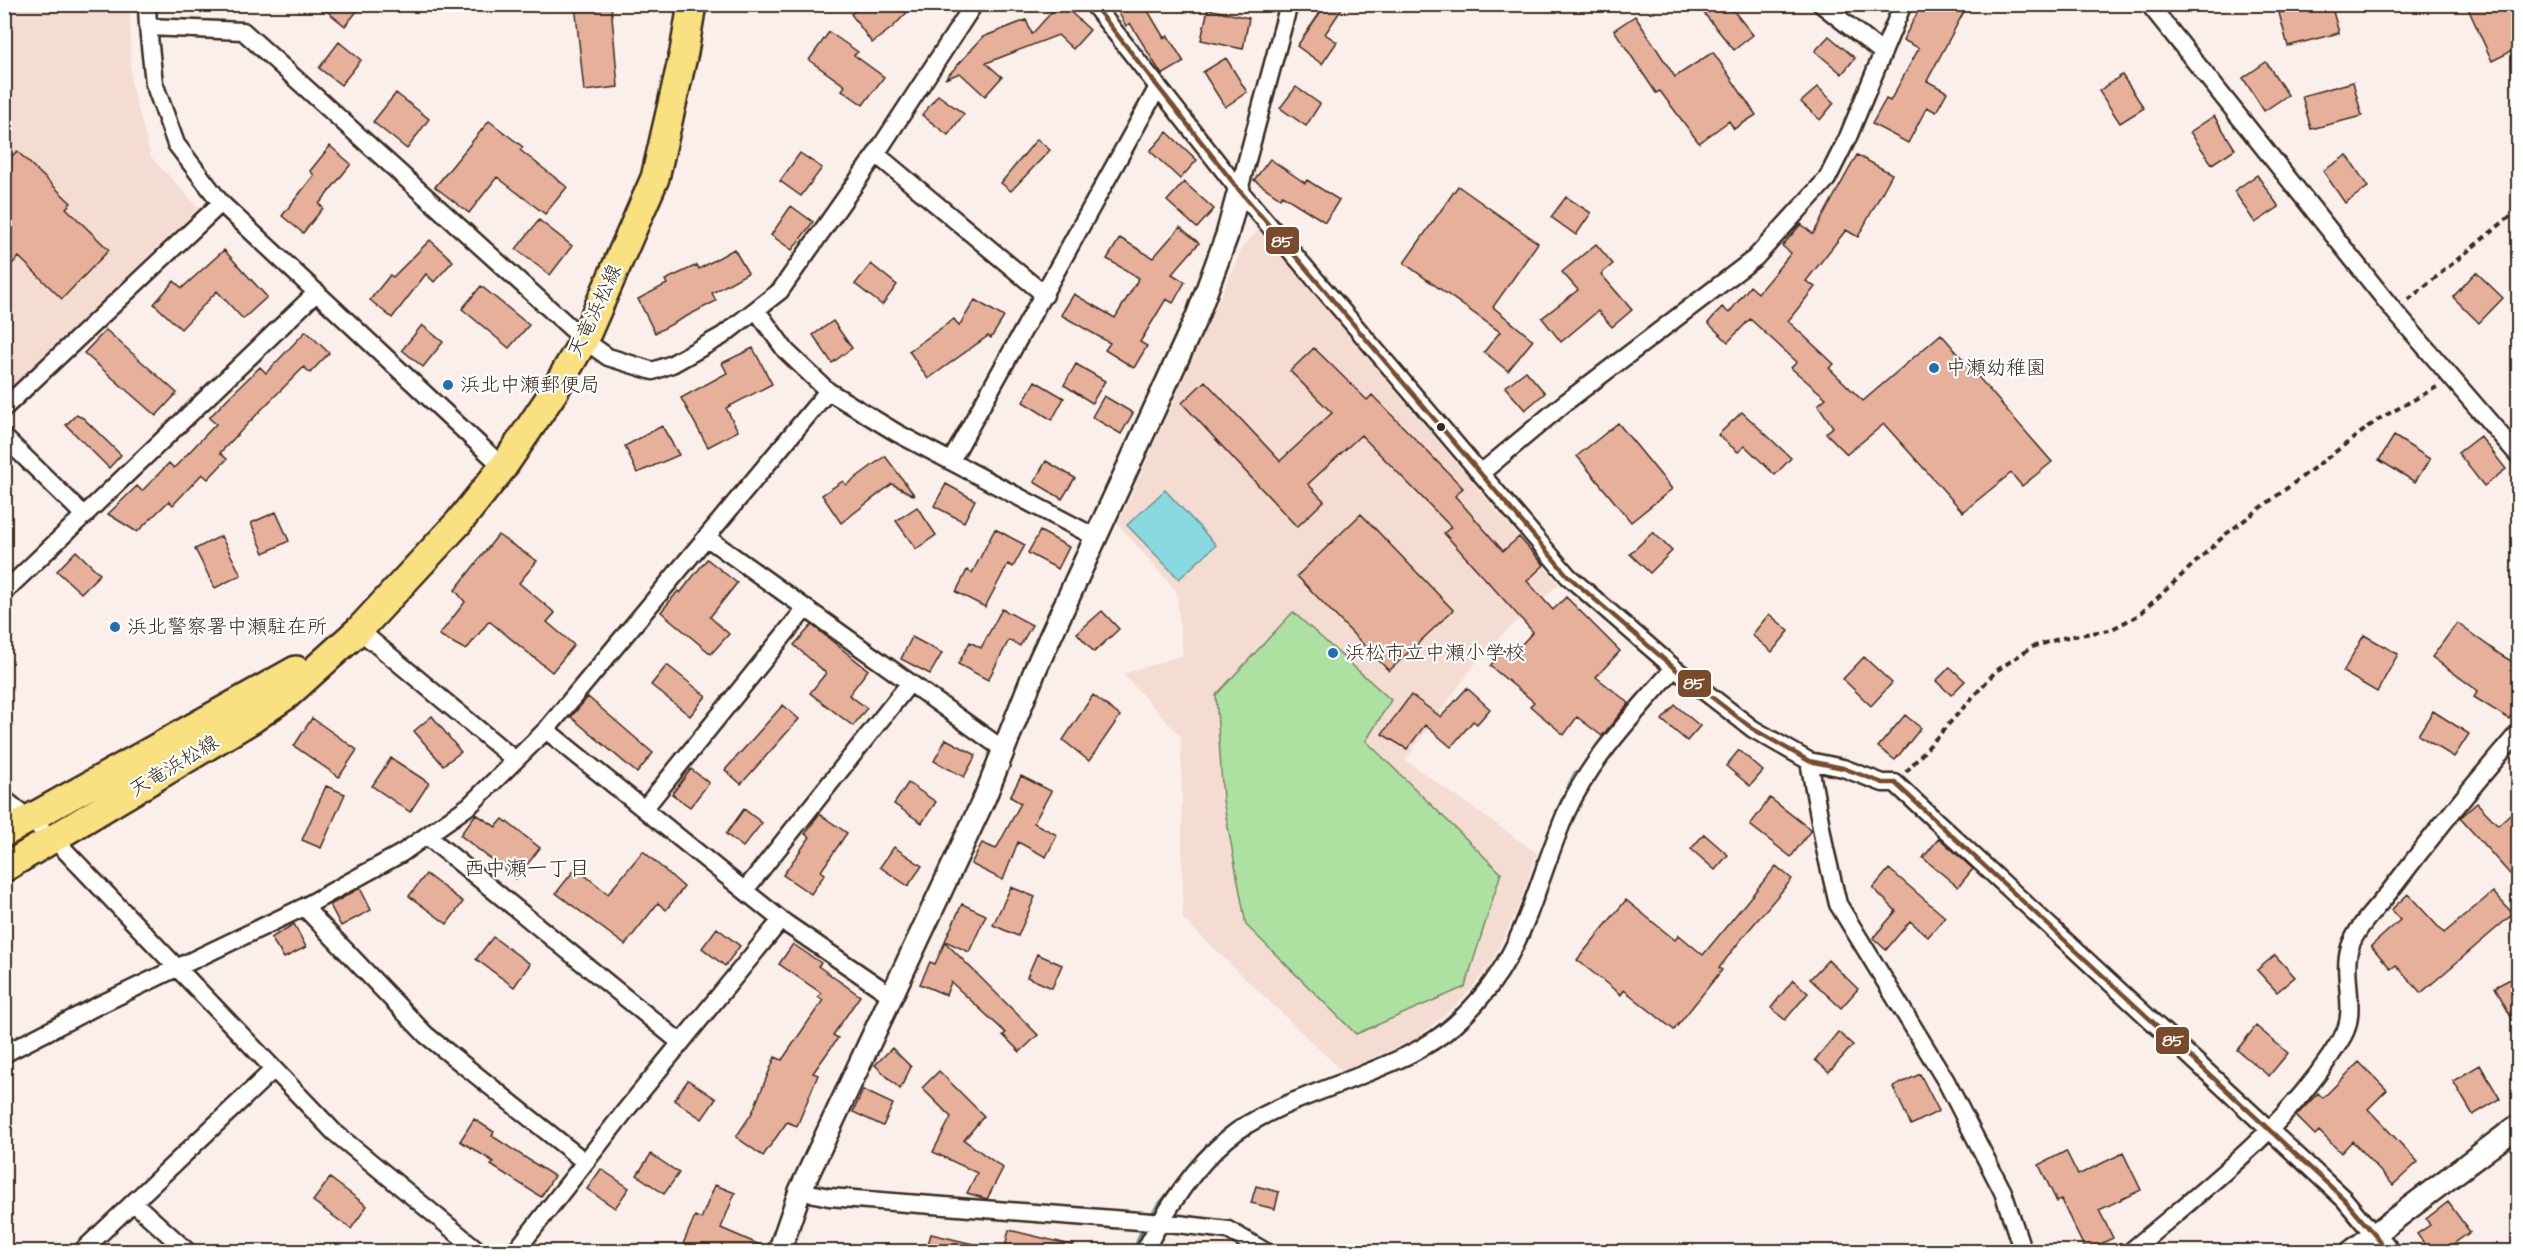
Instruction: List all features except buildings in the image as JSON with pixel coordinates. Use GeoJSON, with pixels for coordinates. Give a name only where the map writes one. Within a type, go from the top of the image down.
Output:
{"type":"FeatureCollection","features":[{"type":"Feature","properties":{"kind":"main road","name":"天竜浜松線"},"geometry":{"type":"LineString","coordinates":[[4,868],[55,840],[251,720],[286,695],[359,630],[459,522],[503,467],[553,393],[584,340],[655,178],[684,52],[692,4]]}},
{"type":"Feature","properties":{"kind":"main road","name":"天竜浜松線"},"geometry":{"type":"LineString","coordinates":[[4,833],[284,676],[336,652]]}},
{"type":"Feature","properties":{"kind":"street"},"geometry":{"type":"LineString","coordinates":[[147,4],[154,83],[176,144],[221,203],[503,467]]}},
{"type":"Feature","properties":{"kind":"street"},"geometry":{"type":"LineString","coordinates":[[148,27],[243,31],[584,340],[608,357],[653,371],[672,364],[722,336],[780,291],[806,258],[974,4]]}},
{"type":"Feature","properties":{"kind":"street"},"geometry":{"type":"LineString","coordinates":[[1093,4],[1239,190],[1568,576],[1674,668],[1753,729],[1809,761],[1843,768],[1883,783],[1895,783],[2344,1199],[2389,1251]]}},
{"type":"Feature","properties":{"kind":"street"},"geometry":{"type":"LineString","coordinates":[[779,1251],[800,1191],[985,797],[1036,668],[1198,314],[1227,236],[1289,4]]}},
{"type":"Feature","properties":{"kind":"street"},"geometry":{"type":"LineString","coordinates":[[1821,4],[1883,53]]}},
{"type":"Feature","properties":{"kind":"street"},"geometry":{"type":"LineString","coordinates":[[1481,473],[1566,402],[1755,258],[1827,179],[1903,4]]}},
{"type":"Feature","properties":{"kind":"street"},"geometry":{"type":"LineString","coordinates":[[2149,4],[2394,311],[2518,455]]}},
{"type":"Feature","properties":{"kind":"street"},"geometry":{"type":"LineString","coordinates":[[951,460],[1045,295],[1158,87]]}},
{"type":"Feature","properties":{"kind":"street"},"geometry":{"type":"LineString","coordinates":[[876,154],[1045,295]]}},
{"type":"Feature","properties":{"kind":"street"},"geometry":{"type":"LineString","coordinates":[[4,408],[221,203]]}},
{"type":"Feature","properties":{"kind":"street"},"geometry":{"type":"LineString","coordinates":[[4,592],[86,516],[317,292]]}},
{"type":"Feature","properties":{"kind":"street"},"geometry":{"type":"LineString","coordinates":[[757,311],[786,351],[828,391],[897,433],[1097,538]]}},
{"type":"Feature","properties":{"kind":"street"},"geometry":{"type":"LineString","coordinates":[[4,1054],[304,907],[402,853],[470,805],[546,730],[828,391]]}},
{"type":"Feature","properties":{"kind":"street"},"geometry":{"type":"LineString","coordinates":[[4,437],[86,516]]}},
{"type":"Feature","properties":{"kind":"street"},"geometry":{"type":"LineString","coordinates":[[706,537],[1004,750]]}},
{"type":"Feature","properties":{"kind":"street"},"geometry":{"type":"LineString","coordinates":[[644,809],[805,609]]}},
{"type":"Feature","properties":{"kind":"street"},"geometry":{"type":"LineString","coordinates":[[359,630],[515,760]]}},
{"type":"Feature","properties":{"kind":"street"},"geometry":{"type":"LineString","coordinates":[[1144,1251],[1159,1223],[1199,1168],[1227,1139],[1283,1108],[1426,1047],[1482,999],[1501,972],[1515,946],[1567,812],[1592,767],[1674,668]]}},
{"type":"Feature","properties":{"kind":"street"},"geometry":{"type":"LineString","coordinates":[[745,890],[909,684]]}},
{"type":"Feature","properties":{"kind":"street"},"geometry":{"type":"LineString","coordinates":[[546,730],[781,920],[892,996]]}},
{"type":"Feature","properties":{"kind":"street"},"geometry":{"type":"LineString","coordinates":[[2130,1251],[2269,1131],[2312,1083],[2344,1033],[2350,998],[2347,974],[2350,946],[2364,923],[2454,807],[2518,733]]}},
{"type":"Feature","properties":{"kind":"street"},"geometry":{"type":"LineString","coordinates":[[1809,761],[1825,849],[1838,904],[1946,1081],[2003,1192],[2023,1251]]}},
{"type":"Feature","properties":{"kind":"street"},"geometry":{"type":"LineString","coordinates":[[4,799],[55,840],[334,1132],[480,1251]]}},
{"type":"Feature","properties":{"kind":"street"},"geometry":{"type":"LineString","coordinates":[[427,836],[681,1043]]}},
{"type":"Feature","properties":{"kind":"street"},"geometry":{"type":"LineString","coordinates":[[304,907],[426,1035],[585,1162]]}},
{"type":"Feature","properties":{"kind":"street"},"geometry":{"type":"LineString","coordinates":[[515,1251],[781,920]]}},
{"type":"Feature","properties":{"kind":"street"},"geometry":{"type":"LineString","coordinates":[[81,1251],[273,1070]]}},
{"type":"Feature","properties":{"kind":"street"},"geometry":{"type":"LineString","coordinates":[[2351,1251],[2518,1126]]}},
{"type":"Feature","properties":{"kind":"street"},"geometry":{"type":"LineString","coordinates":[[800,1191],[830,1197],[1228,1230],[1266,1251]]}},
{"type":"Feature","properties":{"kind":"street"},"geometry":{"type":"LineString","coordinates":[[134,1203],[188,1251]]}},
{"type":"Feature","properties":{"kind":"path"},"geometry":{"type":"LineString","coordinates":[[2394,311],[2518,210]]}},
{"type":"Feature","properties":{"kind":"path"},"geometry":{"type":"LineString","coordinates":[[1895,783],[1930,748],[1996,671],[2032,647],[2062,638],[2110,630],[2139,615],[2226,534],[2379,419],[2452,379]]}},
{"type":"Feature","properties":{"kind":"shaded area"},"geometry":{"type":"Polygon","coordinates":[[[5,5],[130,5],[131,83],[151,157],[199,208],[5,393],[5,5]]]}},
{"type":"Feature","properties":{"kind":"shaded area","name":"浜松市立中瀬小学校"},"geometry":{"type":"Polygon","coordinates":[[[1259,230],[1559,584],[1485,650],[1405,760],[1537,853],[1518,908],[1492,962],[1463,999],[1416,1039],[1342,1071],[1183,919],[1181,737],[1123,674],[1183,655],[1176,591],[1118,524],[1243,246],[1259,230]]]}},
{"type":"Feature","properties":{"kind":"green space"},"geometry":{"type":"Polygon","coordinates":[[[1293,612],[1391,700],[1366,741],[1501,873],[1465,987],[1356,1034],[1246,925],[1223,800],[1216,695],[1293,612]]]}},
{"type":"Feature","properties":{"kind":"water"},"geometry":{"type":"Polygon","coordinates":[[[1165,490],[1216,545],[1179,579],[1127,525],[1165,490]]]}},
{"type":"Feature","properties":{"kind":"waterway"},"geometry":{"type":"LineString","coordinates":[[1558,811],[1576,774]]}},
{"type":"Feature","properties":{"kind":"waterway"},"geometry":{"type":"LineString","coordinates":[[1436,1030],[1457,1011]]}},
{"type":"Feature","properties":{"kind":"waterway"},"geometry":{"type":"LineString","coordinates":[[1153,1214],[1172,1190]]}},
{"type":"Feature","properties":{"kind":"waterway"},"geometry":{"type":"LineString","coordinates":[[1135,1252],[1141,1235]]}},
{"type":"Feature","properties":{"kind":"transit line","name":"85"},"geometry":{"type":"LineString","coordinates":[[1093,4],[1239,190],[1568,576],[1674,668],[1753,729],[1809,761],[1843,768],[1883,783],[1895,783],[2344,1199],[2389,1252]]}},
{"type":"Feature","properties":{"kind":"place","name":"中瀬幼稚園"},"geometry":{"type":"Point","coordinates":[1934,368]}},
{"type":"Feature","properties":{"kind":"place","name":"浜北中瀬郵便局"},"geometry":{"type":"Point","coordinates":[448,385]}},
{"type":"Feature","properties":{"kind":"place","name":"浜北警察署中瀬駐在所"},"geometry":{"type":"Point","coordinates":[115,627]}},
{"type":"Feature","properties":{"kind":"place","name":"浜松市立中瀬小学校"},"geometry":{"type":"Point","coordinates":[1333,653]}},
{"type":"Feature","properties":{"kind":"district","name":"西中瀬一丁目"},"geometry":{"type":"Point","coordinates":[527,868]}}]}
